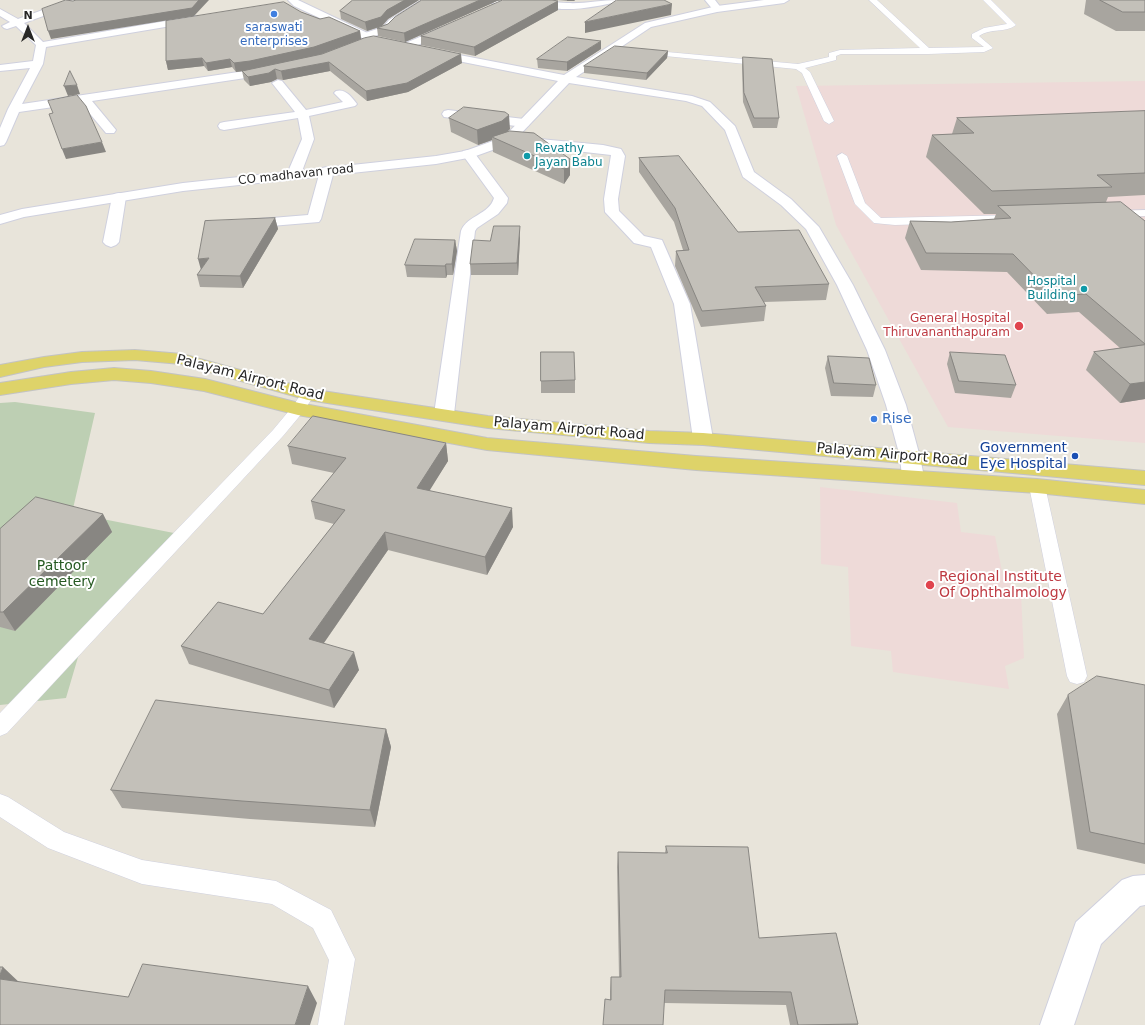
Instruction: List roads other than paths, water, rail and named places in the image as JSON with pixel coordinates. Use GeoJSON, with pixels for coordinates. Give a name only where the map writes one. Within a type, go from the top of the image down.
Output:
{"type":"FeatureCollection","features":[{"type":"Feature","properties":{"kind":"main road","name":"Palayam Airport Road"},"geometry":{"type":"LineString","coordinates":[[0,371],[44,362],[82,357],[135,355],[182,359],[303,401],[444,414],[496,422],[649,437],[703,439],[1145,478]]}},
{"type":"Feature","properties":{"kind":"main road","name":"Palayam Airport Road"},"geometry":{"type":"LineString","coordinates":[[0,389],[70,378],[114,374],[151,377],[303,401],[487,444],[696,463],[1037,486],[1145,497]]}},
{"type":"Feature","properties":{"kind":"street"},"geometry":{"type":"LineString","coordinates":[[0,28],[79,0]]}},
{"type":"Feature","properties":{"kind":"street"},"geometry":{"type":"LineString","coordinates":[[368,40],[392,22],[428,0]]}},
{"type":"Feature","properties":{"kind":"street"},"geometry":{"type":"LineString","coordinates":[[486,0],[516,2]]}},
{"type":"Feature","properties":{"kind":"street"},"geometry":{"type":"LineString","coordinates":[[487,10],[501,4],[541,0],[557,6],[574,6],[613,0]]}},
{"type":"Feature","properties":{"kind":"street"},"geometry":{"type":"LineString","coordinates":[[710,0],[717,9]]}},
{"type":"Feature","properties":{"kind":"street","name":"CO madhavan road"},"geometry":{"type":"LineString","coordinates":[[0,220],[22,213],[183,187],[436,160],[468,154],[508,140],[566,79],[618,50],[648,25],[717,9],[784,0]]}},
{"type":"Feature","properties":{"kind":"street"},"geometry":{"type":"LineString","coordinates":[[281,6],[295,2],[368,40],[566,79],[688,98],[706,104],[731,129],[748,174],[786,202],[812,227],[845,285],[876,350],[896,405],[910,457],[913,477]]}},
{"type":"Feature","properties":{"kind":"street"},"geometry":{"type":"LineString","coordinates":[[0,12],[17,21],[32,33],[41,45],[38,64],[14,109],[0,142]]}},
{"type":"Feature","properties":{"kind":"street"},"geometry":{"type":"LineString","coordinates":[[41,45],[203,18]]}},
{"type":"Feature","properties":{"kind":"street"},"geometry":{"type":"LineString","coordinates":[[405,47],[460,22]]}},
{"type":"Feature","properties":{"kind":"street"},"geometry":{"type":"LineString","coordinates":[[0,68],[38,64]]}},
{"type":"Feature","properties":{"kind":"street"},"geometry":{"type":"LineString","coordinates":[[14,109],[252,74],[281,68]]}},
{"type":"Feature","properties":{"kind":"street"},"geometry":{"type":"LineString","coordinates":[[278,83],[303,114],[308,139],[294,174]]}},
{"type":"Feature","properties":{"kind":"street"},"geometry":{"type":"LineString","coordinates":[[224,126],[303,114],[351,104],[340,94]]}},
{"type":"Feature","properties":{"kind":"street"},"geometry":{"type":"LineString","coordinates":[[83,98],[110,130]]}},
{"type":"Feature","properties":{"kind":"street"},"geometry":{"type":"LineString","coordinates":[[448,114],[524,123]]}},
{"type":"Feature","properties":{"kind":"street"},"geometry":{"type":"LineString","coordinates":[[508,140],[603,149],[616,152],[618,156],[611,199],[612,212],[639,240],[657,243],[682,304],[703,439]]}},
{"type":"Feature","properties":{"kind":"street"},"geometry":{"type":"LineString","coordinates":[[444,414],[468,231],[470,226],[495,210],[500,204],[501,198],[468,154]]}},
{"type":"Feature","properties":{"kind":"street"},"geometry":{"type":"LineString","coordinates":[[231,225],[314,219],[327,171]]}},
{"type":"Feature","properties":{"kind":"street"},"geometry":{"type":"LineString","coordinates":[[111,242],[119,197]]}},
{"type":"Feature","properties":{"kind":"street"},"geometry":{"type":"LineString","coordinates":[[1056,1025],[1088,934],[1133,891],[1145,890]]}},
{"type":"Feature","properties":{"kind":"lane"},"geometry":{"type":"LineString","coordinates":[[873,0],[928,52]]}},
{"type":"Feature","properties":{"kind":"lane"},"geometry":{"type":"LineString","coordinates":[[637,52],[798,66],[833,58],[832,55],[834,53],[840,52],[978,51],[989,48],[978,40],[975,36],[976,33],[1012,25],[987,0]]}},
{"type":"Feature","properties":{"kind":"lane"},"geometry":{"type":"LineString","coordinates":[[798,66],[806,72],[829,121]]}},
{"type":"Feature","properties":{"kind":"lane"},"geometry":{"type":"LineString","coordinates":[[842,156],[860,204],[878,221],[895,222],[1028,217]]}},
{"type":"Feature","properties":{"kind":"lane"},"geometry":{"type":"LineString","coordinates":[[1098,214],[1145,213]]}},
{"type":"Feature","properties":{"kind":"lane"},"geometry":{"type":"LineString","coordinates":[[0,727],[278,433],[303,401]]}},
{"type":"Feature","properties":{"kind":"lane"},"geometry":{"type":"LineString","coordinates":[[1037,486],[1077,676]]}},
{"type":"Feature","properties":{"kind":"lane"},"geometry":{"type":"LineString","coordinates":[[0,804],[56,840],[142,872],[276,893],[322,919],[342,959],[331,1025]]}},
{"type":"Feature","properties":{"kind":"place","name":"saraswati enterprises"},"geometry":{"type":"Point","coordinates":[274,14]}},
{"type":"Feature","properties":{"kind":"place","name":"Revathy Jayan Babu"},"geometry":{"type":"Point","coordinates":[527,156]}},
{"type":"Feature","properties":{"kind":"place","name":"Hospital Building"},"geometry":{"type":"Point","coordinates":[1084,289]}},
{"type":"Feature","properties":{"kind":"place","name":"General Hospital Thiruvananthapuram"},"geometry":{"type":"Point","coordinates":[1019,326]}},
{"type":"Feature","properties":{"kind":"place","name":"Rise"},"geometry":{"type":"Point","coordinates":[874,419]}},
{"type":"Feature","properties":{"kind":"place","name":"Government Eye Hospital"},"geometry":{"type":"Point","coordinates":[1075,456]}},
{"type":"Feature","properties":{"kind":"place","name":"Regional Institute Of Ophthalmology"},"geometry":{"type":"Point","coordinates":[930,585]}},
{"type":"Feature","properties":{"kind":"park label","name":"Pattoor cemetery"},"geometry":{"type":"Point","coordinates":[62,574]}}]}
